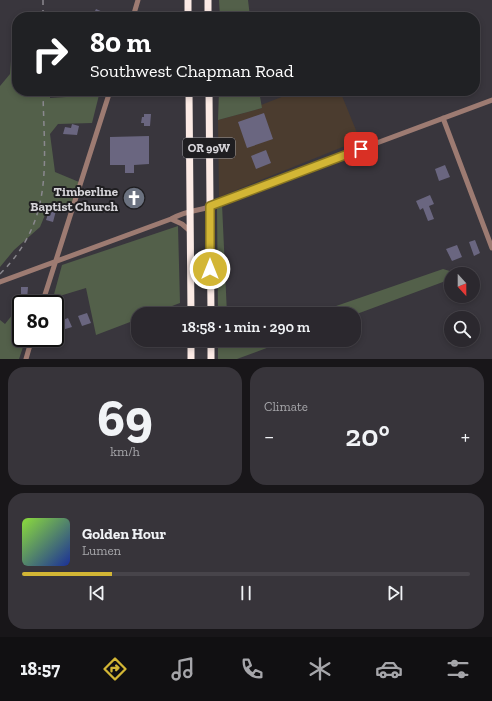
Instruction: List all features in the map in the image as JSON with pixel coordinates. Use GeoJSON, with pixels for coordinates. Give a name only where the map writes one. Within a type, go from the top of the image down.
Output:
{"type":"FeatureCollection","features":[{"type":"Feature","properties":{"kind":"highway"},"geometry":{"type":"LineString","coordinates":[[188,0],[188,12]]}},
{"type":"Feature","properties":{"kind":"highway"},"geometry":{"type":"LineString","coordinates":[[208,0],[208,12]]}},
{"type":"Feature","properties":{"kind":"highway","name":"OR 99W"},"geometry":{"type":"LineString","coordinates":[[189,96],[191,307]]}},
{"type":"Feature","properties":{"kind":"highway","name":"OR 99W"},"geometry":{"type":"LineString","coordinates":[[209,96],[211,307]]}},
{"type":"Feature","properties":{"kind":"highway"},"geometry":{"type":"LineString","coordinates":[[191,347],[191,359]]}},
{"type":"Feature","properties":{"kind":"highway"},"geometry":{"type":"LineString","coordinates":[[211,347],[211,359]]}},
{"type":"Feature","properties":{"kind":"street"},"geometry":{"type":"LineString","coordinates":[[134,12],[138,0]]}},
{"type":"Feature","properties":{"kind":"street"},"geometry":{"type":"LineString","coordinates":[[45,295],[108,96]]}},
{"type":"Feature","properties":{"kind":"street"},"geometry":{"type":"LineString","coordinates":[[0,282],[190,211],[210,206],[492,100]]}},
{"type":"Feature","properties":{"kind":"street"},"geometry":{"type":"LineString","coordinates":[[443,118],[492,248]]}},
{"type":"Feature","properties":{"kind":"street"},"geometry":{"type":"LineString","coordinates":[[172,219],[182,224],[190,231]]}},
{"type":"Feature","properties":{"kind":"street"},"geometry":{"type":"LineString","coordinates":[[26,359],[29,347]]}},
{"type":"Feature","properties":{"kind":"shaded area"},"geometry":{"type":"Polygon","coordinates":[[[284,96],[342,96],[360,140],[219,197],[218,120],[262,108],[261,105],[284,96]]]}},
{"type":"Feature","properties":{"kind":"green space"},"geometry":{"type":"Polygon","coordinates":[[[219,0],[248,0],[249,12],[220,12],[219,0]]]}},
{"type":"Feature","properties":{"kind":"green space"},"geometry":{"type":"Polygon","coordinates":[[[12,47],[12,96],[50,96],[50,98],[99,96],[92,123],[58,124],[50,134],[55,172],[79,182],[71,207],[50,203],[40,227],[14,250],[0,267],[0,86],[10,74],[12,47]]]}},
{"type":"Feature","properties":{"kind":"green space"},"geometry":{"type":"Polygon","coordinates":[[[219,96],[260,96],[262,108],[218,120],[219,96]]]}},
{"type":"Feature","properties":{"kind":"green space"},"geometry":{"type":"Polygon","coordinates":[[[222,204],[227,307],[218,307],[217,208],[222,204]]]}},
{"type":"Feature","properties":{"kind":"green space"},"geometry":{"type":"Polygon","coordinates":[[[178,226],[180,303],[169,307],[131,307],[131,322],[96,335],[86,288],[63,295],[54,295],[62,265],[178,226]]]}},
{"type":"Feature","properties":{"kind":"green space"},"geometry":{"type":"Polygon","coordinates":[[[444,269],[444,282],[361,312],[361,307],[333,307],[444,269]]]}},
{"type":"Feature","properties":{"kind":"green space"},"geometry":{"type":"Polygon","coordinates":[[[12,315],[12,347],[23,347],[19,359],[0,359],[0,320],[5,324],[12,315]]]}},
{"type":"Feature","properties":{"kind":"green space"},"geometry":{"type":"Polygon","coordinates":[[[218,347],[269,347],[237,359],[218,359],[218,347]]]}},
{"type":"Feature","properties":{"kind":"building"},"geometry":{"type":"Polygon","coordinates":[[[96,9],[103,12],[94,12],[96,9]]]}},
{"type":"Feature","properties":{"kind":"building"},"geometry":{"type":"Polygon","coordinates":[[[264,113],[273,139],[247,148],[238,122],[264,113]]]}},
{"type":"Feature","properties":{"kind":"building"},"geometry":{"type":"Polygon","coordinates":[[[144,114],[151,114],[150,126],[144,126],[144,123],[141,123],[144,114]]]}},
{"type":"Feature","properties":{"kind":"building"},"geometry":{"type":"Polygon","coordinates":[[[72,124],[79,126],[77,135],[63,134],[65,127],[71,128],[72,124]]]}},
{"type":"Feature","properties":{"kind":"building"},"geometry":{"type":"Polygon","coordinates":[[[149,136],[149,164],[134,165],[134,173],[125,173],[125,165],[110,165],[110,137],[149,136]]]}},
{"type":"Feature","properties":{"kind":"building"},"geometry":{"type":"Polygon","coordinates":[[[266,150],[271,163],[256,169],[251,156],[266,150]]]}},
{"type":"Feature","properties":{"kind":"building"},"geometry":{"type":"Polygon","coordinates":[[[445,165],[450,177],[439,181],[435,169],[445,165]]]}},
{"type":"Feature","properties":{"kind":"building"},"geometry":{"type":"Polygon","coordinates":[[[430,195],[434,204],[429,206],[434,219],[428,221],[423,208],[420,210],[416,201],[430,195]]]}},
{"type":"Feature","properties":{"kind":"building"},"geometry":{"type":"Polygon","coordinates":[[[51,205],[57,207],[53,222],[46,220],[51,205]]]}},
{"type":"Feature","properties":{"kind":"building"},"geometry":{"type":"Polygon","coordinates":[[[475,240],[480,253],[474,256],[469,242],[475,240]]]}},
{"type":"Feature","properties":{"kind":"building"},"geometry":{"type":"Polygon","coordinates":[[[457,245],[462,257],[452,261],[446,249],[457,245]]]}},
{"type":"Feature","properties":{"kind":"building"},"geometry":{"type":"Polygon","coordinates":[[[21,287],[28,287],[27,295],[21,295],[21,287]]]}},
{"type":"Feature","properties":{"kind":"building"},"geometry":{"type":"Polygon","coordinates":[[[87,313],[91,323],[82,326],[78,316],[87,313]]]}},
{"type":"Feature","properties":{"kind":"building"},"geometry":{"type":"Polygon","coordinates":[[[68,318],[72,327],[64,329],[64,320],[68,318]]]}},
{"type":"Feature","properties":{"kind":"railway"},"geometry":{"type":"LineString","coordinates":[[43,0],[43,12]]}},
{"type":"Feature","properties":{"kind":"railway"},"geometry":{"type":"LineString","coordinates":[[0,274],[18,253],[30,232],[38,211],[44,166],[43,96]]}},
{"type":"Feature","properties":{"kind":"place","name":"Timberline Baptist Church"},"geometry":{"type":"Point","coordinates":[134,198]}},
{"type":"Feature","properties":{"kind":"route"},"geometry":{"type":"LineString","coordinates":[[210,269],[210,206],[361,149]]}}]}
